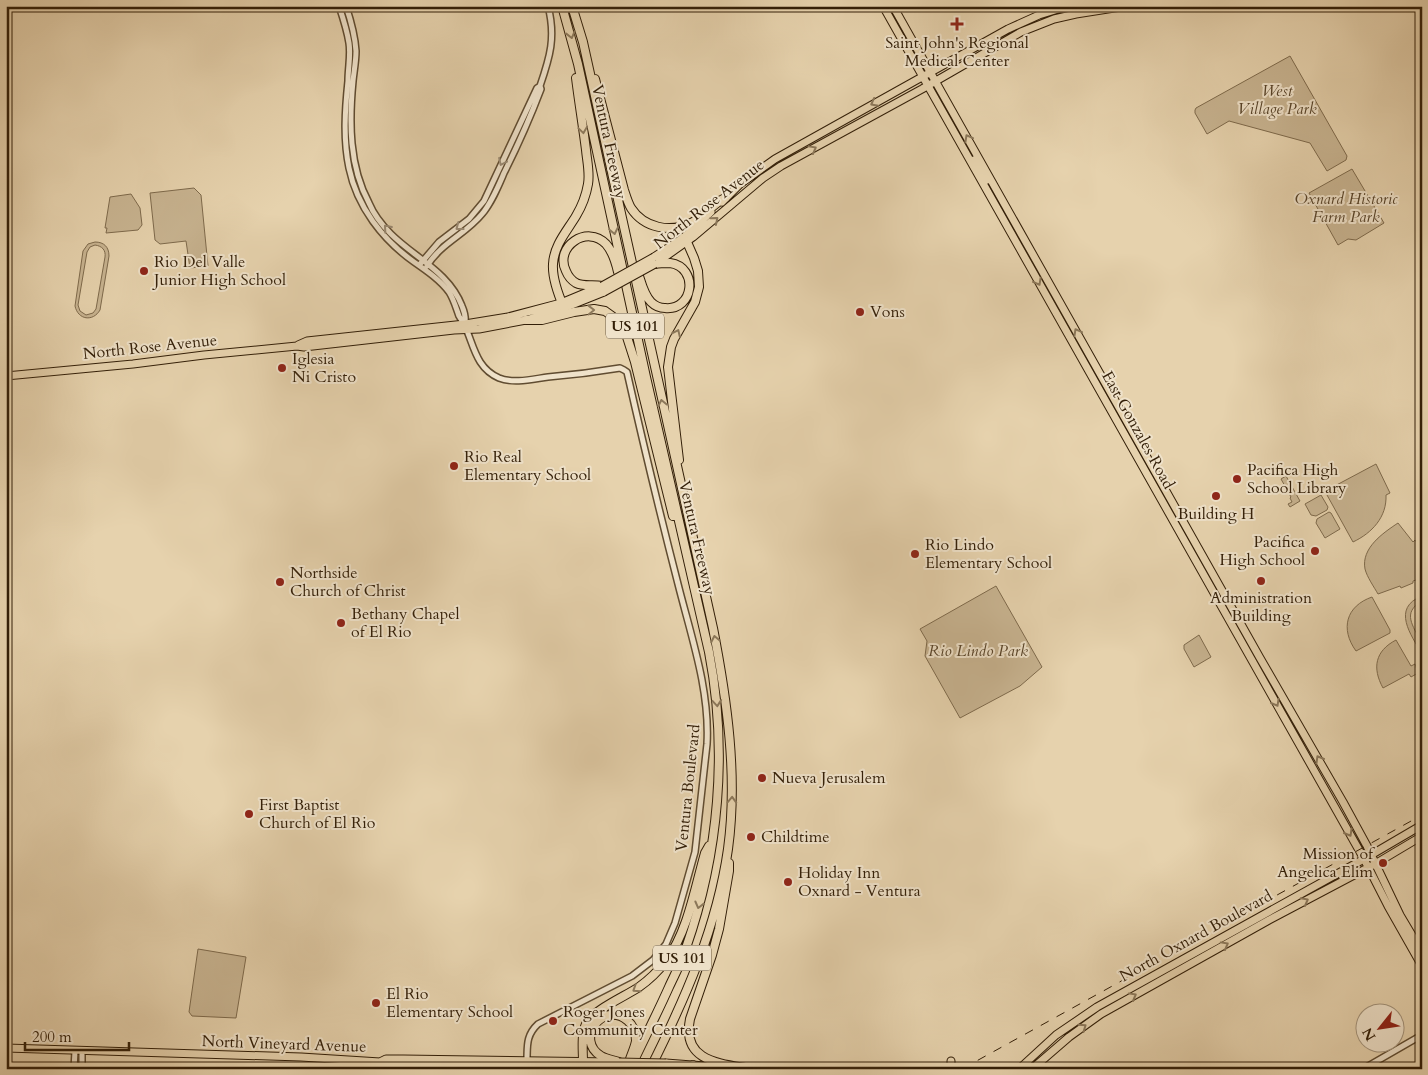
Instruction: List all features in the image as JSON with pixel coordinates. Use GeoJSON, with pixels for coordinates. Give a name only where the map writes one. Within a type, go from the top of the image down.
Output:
{"type":"FeatureCollection","features":[{"type":"Feature","properties":{"kind":"highway","name":"Ventura Freeway"},"geometry":{"type":"LineString","coordinates":[[562,6],[578,64],[709,652],[716,697],[719,780],[712,840],[699,906],[686,950],[629,1069]]}},
{"type":"Feature","properties":{"kind":"highway","name":"Ventura Freeway"},"geometry":{"type":"LineString","coordinates":[[572,6],[583,42],[713,628],[723,687],[732,783],[728,848],[715,912],[697,967],[650,1069]]}},
{"type":"Feature","properties":{"kind":"highway"},"geometry":{"type":"LineString","coordinates":[[583,42],[599,91],[628,203],[636,213],[655,226],[672,228],[690,223],[718,201],[725,198]]}},
{"type":"Feature","properties":{"kind":"highway"},"geometry":{"type":"LineString","coordinates":[[562,305],[553,272],[553,262],[559,243],[584,202],[588,183],[585,143],[576,77],[578,64]]}},
{"type":"Feature","properties":{"kind":"highway"},"geometry":{"type":"LineString","coordinates":[[603,289],[594,284],[582,285],[576,283],[564,269],[564,255],[570,244],[575,240],[591,237],[601,240],[606,244],[616,263],[622,288],[631,307]]}},
{"type":"Feature","properties":{"kind":"highway"},"geometry":{"type":"LineString","coordinates":[[680,484],[680,466],[668,367],[674,339],[695,302],[699,287],[696,265],[685,240]]}},
{"type":"Feature","properties":{"kind":"highway"},"geometry":{"type":"LineString","coordinates":[[630,254],[645,292],[654,304],[664,308],[675,308],[688,297],[690,292],[690,280],[687,273],[677,265],[654,260]]}},
{"type":"Feature","properties":{"kind":"highway"},"geometry":{"type":"LineString","coordinates":[[526,320],[542,320],[594,309],[610,314],[622,326],[635,362],[670,505],[685,551]]}},
{"type":"Feature","properties":{"kind":"highway"},"geometry":{"type":"LineString","coordinates":[[590,1069],[583,1062],[583,1034],[586,1024],[589,1019],[601,1010],[648,980],[667,960],[686,921],[705,853],[712,840]]}},
{"type":"Feature","properties":{"kind":"highway"},"geometry":{"type":"LineString","coordinates":[[728,848],[729,871],[719,929],[690,1019],[689,1030],[693,1045],[702,1057],[716,1063],[745,1068]]}},
{"type":"Feature","properties":{"kind":"highway"},"geometry":{"type":"LineString","coordinates":[[619,1062],[597,1053],[591,1042],[590,1036],[594,1025],[602,1018],[608,1016],[620,1016],[626,1019],[635,1032],[636,1040],[629,1069]]}},
{"type":"Feature","properties":{"kind":"highway"},"geometry":{"type":"LineString","coordinates":[[654,1069],[655,1058]]}},
{"type":"Feature","properties":{"kind":"main road","name":"East Gonzales Road"},"geometry":{"type":"LineString","coordinates":[[883,6],[919,78],[984,185],[1317,777],[1364,859],[1371,866]]}},
{"type":"Feature","properties":{"kind":"main road","name":"East Gonzales Road"},"geometry":{"type":"LineString","coordinates":[[893,6],[934,70],[992,180],[1339,795],[1371,855],[1371,866]]}},
{"type":"Feature","properties":{"kind":"main road"},"geometry":{"type":"LineString","coordinates":[[934,70],[1022,21],[1068,6]]}},
{"type":"Feature","properties":{"kind":"main road"},"geometry":{"type":"LineString","coordinates":[[939,79],[1007,39],[1042,23],[1076,14],[1127,6]]}},
{"type":"Feature","properties":{"kind":"main road","name":"North Rose Avenue"},"geometry":{"type":"LineString","coordinates":[[685,240],[725,198],[757,170],[934,70]]}},
{"type":"Feature","properties":{"kind":"main road","name":"North Rose Avenue"},"geometry":{"type":"LineString","coordinates":[[466,327],[480,329],[526,320],[603,289],[685,240],[781,166],[939,79]]}},
{"type":"Feature","properties":{"kind":"main road"},"geometry":{"type":"LineString","coordinates":[[964,151],[976,162],[988,181],[992,180]]}},
{"type":"Feature","properties":{"kind":"main road"},"geometry":{"type":"LineString","coordinates":[[984,185],[989,186],[1004,210],[1011,214]]}},
{"type":"Feature","properties":{"kind":"main road","name":"North Rose Avenue"},"geometry":{"type":"LineString","coordinates":[[6,376],[204,355],[297,346],[304,347],[466,327],[562,305]]}},
{"type":"Feature","properties":{"kind":"main road"},"geometry":{"type":"LineString","coordinates":[[1181,534],[1187,538],[1207,574],[1214,576]]}},
{"type":"Feature","properties":{"kind":"main road"},"geometry":{"type":"LineString","coordinates":[[1207,579],[1211,581],[1222,598],[1229,602]]}},
{"type":"Feature","properties":{"kind":"main road"},"geometry":{"type":"LineString","coordinates":[[1317,777],[1322,776],[1332,790],[1339,795]]}},
{"type":"Feature","properties":{"kind":"main road","name":"North Oxnard Boulevard"},"geometry":{"type":"LineString","coordinates":[[1019,1069],[1056,1035],[1085,1014],[1422,825]]}},
{"type":"Feature","properties":{"kind":"main road","name":"North Oxnard Boulevard"},"geometry":{"type":"LineString","coordinates":[[1032,1069],[1078,1030],[1110,1009],[1269,920],[1371,866],[1422,836]]}},
{"type":"Feature","properties":{"kind":"main road"},"geometry":{"type":"LineString","coordinates":[[1371,866],[1388,906],[1419,952],[1422,966]]}},
{"type":"Feature","properties":{"kind":"main road"},"geometry":{"type":"LineString","coordinates":[[1250,922],[1255,924],[1269,920],[1269,917],[1275,913],[1278,907]]}},
{"type":"Feature","properties":{"kind":"main road"},"geometry":{"type":"LineString","coordinates":[[1110,1009],[1109,1006],[1115,997]]}},
{"type":"Feature","properties":{"kind":"main road","name":"North Vineyard Avenue"},"geometry":{"type":"LineString","coordinates":[[6,1048],[520,1069]]}},
{"type":"Feature","properties":{"kind":"main road","name":"North Vineyard Avenue"},"geometry":{"type":"LineString","coordinates":[[380,1062],[386,1059],[480,1060]]}},
{"type":"Feature","properties":{"kind":"main road"},"geometry":{"type":"LineString","coordinates":[[453,1067],[455,1065],[471,1064],[480,1060],[526,1065],[536,1062],[619,1062],[751,1069]]}},
{"type":"Feature","properties":{"kind":"main road"},"geometry":{"type":"LineString","coordinates":[[951,1060],[951,1069]]}},
{"type":"Feature","properties":{"kind":"street"},"geometry":{"type":"LineString","coordinates":[[339,6],[349,43],[345,134],[350,171],[358,195],[376,226],[395,246],[424,265]]}},
{"type":"Feature","properties":{"kind":"street"},"geometry":{"type":"LineString","coordinates":[[346,6],[354,34],[356,51],[351,131],[356,170],[368,203],[376,216],[391,234],[424,265]]}},
{"type":"Feature","properties":{"kind":"street"},"geometry":{"type":"LineString","coordinates":[[424,265],[439,242],[469,219],[484,200],[537,88],[540,86],[552,46],[548,6]]}},
{"type":"Feature","properties":{"kind":"street","name":"Ventura Boulevard"},"geometry":{"type":"LineString","coordinates":[[424,265],[448,291],[456,304],[473,350],[479,361],[488,371],[504,379],[516,381],[620,368],[627,372],[650,475],[704,688],[708,716],[708,744],[696,843],[669,939],[653,960],[638,973],[538,1024],[531,1031],[527,1041],[526,1065]]}},
{"type":"Feature","properties":{"kind":"street"},"geometry":{"type":"LineString","coordinates":[[1363,1069],[1422,1034]]}},
{"type":"Feature","properties":{"kind":"street"},"geometry":{"type":"LineString","coordinates":[[74,1069],[78,1051]]}},
{"type":"Feature","properties":{"kind":"street"},"geometry":{"type":"LineString","coordinates":[[78,1051],[82,1069]]}},
{"type":"Feature","properties":{"kind":"street"},"geometry":{"type":"LineString","coordinates":[[526,1065],[531,1069]]}},
{"type":"Feature","properties":{"kind":"green space","name":"West Village Park"},"geometry":{"type":"Polygon","coordinates":[[[1290,56],[1347,156],[1346,160],[1327,171],[1310,143],[1229,121],[1207,134],[1195,113],[1196,108],[1290,56]]]}},
{"type":"Feature","properties":{"kind":"green space","name":"Oxnard Historic Farm Park"},"geometry":{"type":"Polygon","coordinates":[[[1352,169],[1384,223],[1356,240],[1348,239],[1338,245],[1309,193],[1352,169]]]}},
{"type":"Feature","properties":{"kind":"green space"},"geometry":{"type":"Polygon","coordinates":[[[194,188],[201,195],[208,266],[190,268],[186,241],[160,244],[155,240],[150,193],[194,188]]]}},
{"type":"Feature","properties":{"kind":"green space"},"geometry":{"type":"Polygon","coordinates":[[[131,194],[140,208],[142,225],[138,230],[106,233],[107,228],[105,228],[110,197],[131,194]]]}},
{"type":"Feature","properties":{"kind":"green space"},"geometry":{"type":"Polygon","coordinates":[[[98,242],[103,244],[108,250],[109,256],[100,310],[94,316],[86,318],[79,314],[75,306],[83,251],[88,244],[98,242]],[[95,245],[90,247],[87,252],[78,305],[80,311],[86,315],[93,313],[96,309],[105,257],[102,247],[95,245]]]}},
{"type":"Feature","properties":{"kind":"green space"},"geometry":{"type":"Polygon","coordinates":[[[1376,464],[1390,493],[1386,495],[1384,510],[1377,523],[1366,534],[1353,542],[1327,495],[1329,489],[1376,464]]]}},
{"type":"Feature","properties":{"kind":"green space"},"geometry":{"type":"Polygon","coordinates":[[[1286,476],[1300,501],[1290,507],[1288,504],[1292,502],[1291,497],[1281,479],[1286,476]]]}},
{"type":"Feature","properties":{"kind":"green space"},"geometry":{"type":"Polygon","coordinates":[[[1321,495],[1328,507],[1327,510],[1316,516],[1311,515],[1305,504],[1321,495]]]}},
{"type":"Feature","properties":{"kind":"green space"},"geometry":{"type":"Polygon","coordinates":[[[1329,512],[1340,529],[1325,538],[1316,523],[1317,519],[1329,512]]]}},
{"type":"Feature","properties":{"kind":"green space"},"geometry":{"type":"Polygon","coordinates":[[[1398,523],[1413,542],[1415,540],[1422,549],[1422,578],[1401,588],[1400,586],[1378,594],[1365,569],[1366,554],[1374,542],[1398,523]]]}},
{"type":"Feature","properties":{"kind":"green space","name":"Rio Lindo Park"},"geometry":{"type":"Polygon","coordinates":[[[996,586],[1042,667],[1020,686],[960,718],[925,656],[927,641],[920,629],[996,586]]]}},
{"type":"Feature","properties":{"kind":"green space"},"geometry":{"type":"Polygon","coordinates":[[[1422,596],[1422,601],[1412,610],[1411,620],[1421,644],[1422,654],[1409,630],[1405,615],[1407,607],[1422,596]]]}},
{"type":"Feature","properties":{"kind":"green space"},"geometry":{"type":"Polygon","coordinates":[[[1372,597],[1390,633],[1356,651],[1348,635],[1348,619],[1356,606],[1372,597]]]}},
{"type":"Feature","properties":{"kind":"green space"},"geometry":{"type":"Polygon","coordinates":[[[1199,635],[1211,657],[1194,667],[1184,649],[1184,645],[1199,635]]]}},
{"type":"Feature","properties":{"kind":"green space"},"geometry":{"type":"Polygon","coordinates":[[[1396,640],[1411,666],[1415,664],[1418,673],[1411,677],[1409,674],[1383,688],[1377,674],[1378,661],[1384,649],[1396,640]]]}},
{"type":"Feature","properties":{"kind":"green space"},"geometry":{"type":"Polygon","coordinates":[[[198,949],[246,957],[236,1018],[192,1016],[189,1012],[198,949]]]}},
{"type":"Feature","properties":{"kind":"railway"},"geometry":{"type":"LineString","coordinates":[[962,1069],[1422,815]]}},
{"type":"Feature","properties":{"kind":"place","name":"Saint John's Regional Medical Center"},"geometry":{"type":"Point","coordinates":[957,24]}},
{"type":"Feature","properties":{"kind":"place","name":"Rio Del Valle Junior High School"},"geometry":{"type":"Point","coordinates":[144,271]}},
{"type":"Feature","properties":{"kind":"place","name":"Vons"},"geometry":{"type":"Point","coordinates":[860,312]}},
{"type":"Feature","properties":{"kind":"place","name":"Iglesia Ni Cristo"},"geometry":{"type":"Point","coordinates":[282,368]}},
{"type":"Feature","properties":{"kind":"place","name":"Rio Real Elementary School"},"geometry":{"type":"Point","coordinates":[454,466]}},
{"type":"Feature","properties":{"kind":"place","name":"Pacifica High School Library"},"geometry":{"type":"Point","coordinates":[1237,479]}},
{"type":"Feature","properties":{"kind":"place","name":"Building H"},"geometry":{"type":"Point","coordinates":[1216,496]}},
{"type":"Feature","properties":{"kind":"place","name":"Pacifica High School"},"geometry":{"type":"Point","coordinates":[1315,551]}},
{"type":"Feature","properties":{"kind":"place","name":"Rio Lindo Elementary School"},"geometry":{"type":"Point","coordinates":[915,554]}},
{"type":"Feature","properties":{"kind":"place","name":"Administration Building"},"geometry":{"type":"Point","coordinates":[1261,581]}},
{"type":"Feature","properties":{"kind":"place","name":"Northside Church of Christ"},"geometry":{"type":"Point","coordinates":[280,582]}},
{"type":"Feature","properties":{"kind":"place","name":"Bethany Chapel of El Rio"},"geometry":{"type":"Point","coordinates":[341,623]}},
{"type":"Feature","properties":{"kind":"place","name":"Nueva Jerusalem"},"geometry":{"type":"Point","coordinates":[762,778]}},
{"type":"Feature","properties":{"kind":"place","name":"First Baptist Church of El Rio"},"geometry":{"type":"Point","coordinates":[249,814]}},
{"type":"Feature","properties":{"kind":"place","name":"Childtime"},"geometry":{"type":"Point","coordinates":[751,837]}},
{"type":"Feature","properties":{"kind":"place","name":"Mission of Angelica Elim"},"geometry":{"type":"Point","coordinates":[1383,863]}},
{"type":"Feature","properties":{"kind":"place","name":"Holiday Inn Oxnard - Ventura"},"geometry":{"type":"Point","coordinates":[788,882]}},
{"type":"Feature","properties":{"kind":"place","name":"El Rio Elementary School"},"geometry":{"type":"Point","coordinates":[376,1003]}},
{"type":"Feature","properties":{"kind":"place","name":"Roger Jones Community Center"},"geometry":{"type":"Point","coordinates":[553,1021]}}]}
